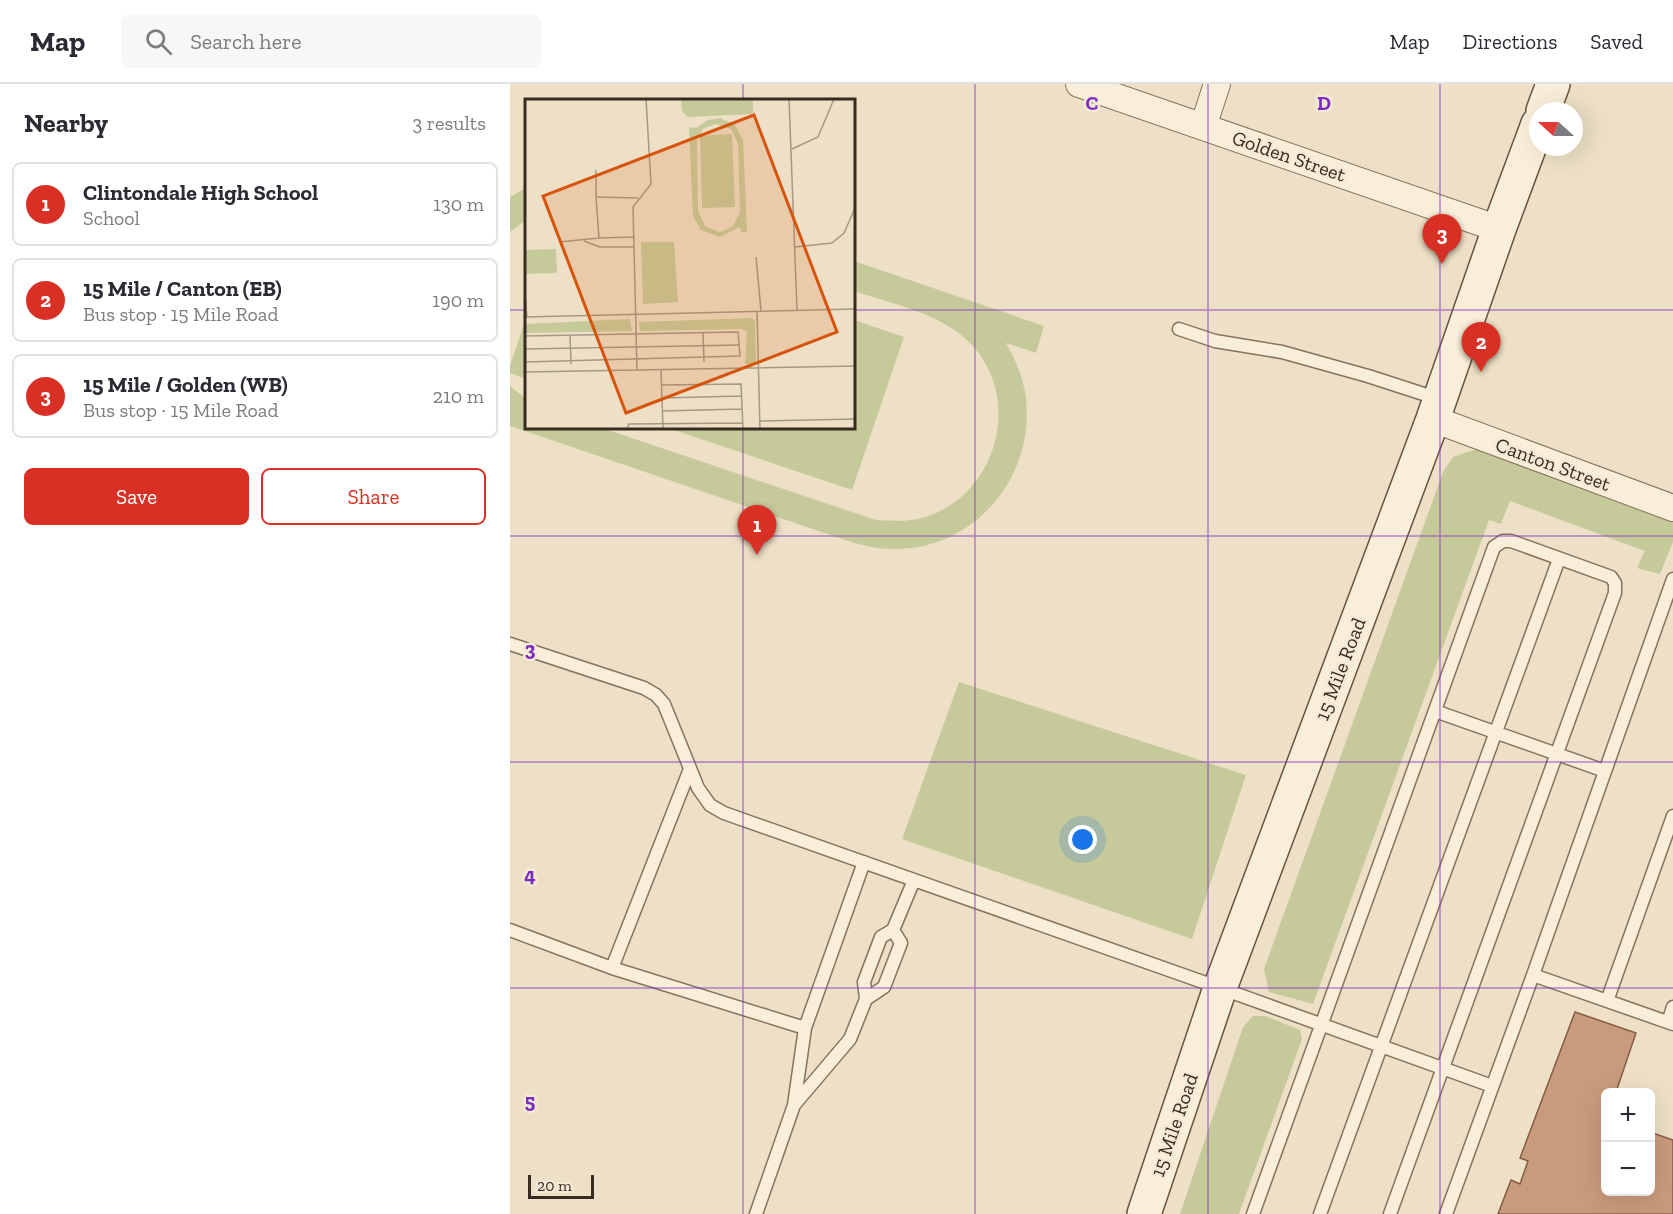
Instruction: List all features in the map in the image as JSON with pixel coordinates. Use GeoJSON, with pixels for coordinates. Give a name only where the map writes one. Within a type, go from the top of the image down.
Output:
{"type":"FeatureCollection","features":[{"type":"Feature","properties":{"kind":"main road"},"geometry":{"type":"LineString","coordinates":[[1546,102],[1553,84]]}},
{"type":"Feature","properties":{"kind":"main road","name":"15 Mile Road"},"geometry":{"type":"LineString","coordinates":[[1144,1214],[1220,988],[1437,409],[1529,148]]}},
{"type":"Feature","properties":{"kind":"street","name":"Golden Street"},"geometry":{"type":"LineString","coordinates":[[1078,84],[1499,229]]}},
{"type":"Feature","properties":{"kind":"street"},"geometry":{"type":"LineString","coordinates":[[1203,127],[1217,84]]}},
{"type":"Feature","properties":{"kind":"street","name":"Canton Street"},"geometry":{"type":"LineString","coordinates":[[1437,409],[1673,508]]}},
{"type":"Feature","properties":{"kind":"lane"},"geometry":{"type":"LineString","coordinates":[[1179,329],[1215,341],[1282,352],[1368,376],[1437,409]]}},
{"type":"Feature","properties":{"kind":"lane"},"geometry":{"type":"LineString","coordinates":[[1253,1214],[1494,546],[1503,541],[1511,541],[1611,577],[1615,583],[1616,593],[1390,1214]]}},
{"type":"Feature","properties":{"kind":"lane"},"geometry":{"type":"LineString","coordinates":[[1320,1214],[1559,559]]}},
{"type":"Feature","properties":{"kind":"lane"},"geometry":{"type":"LineString","coordinates":[[1446,1214],[1673,579]]}},
{"type":"Feature","properties":{"kind":"lane"},"geometry":{"type":"LineString","coordinates":[[510,645],[644,688],[656,694],[664,704],[698,788],[710,805],[724,813],[1492,1086]]}},
{"type":"Feature","properties":{"kind":"lane"},"geometry":{"type":"LineString","coordinates":[[1435,711],[1605,771]]}},
{"type":"Feature","properties":{"kind":"lane"},"geometry":{"type":"LineString","coordinates":[[612,968],[690,769]]}},
{"type":"Feature","properties":{"kind":"lane"},"geometry":{"type":"LineString","coordinates":[[1607,1000],[1673,816]]}},
{"type":"Feature","properties":{"kind":"lane"},"geometry":{"type":"LineString","coordinates":[[756,1214],[794,1105],[805,1028],[864,862]]}},
{"type":"Feature","properties":{"kind":"lane"},"geometry":{"type":"LineString","coordinates":[[794,1105],[850,1039],[866,999],[864,982],[881,937],[893,930],[914,880]]}},
{"type":"Feature","properties":{"kind":"lane"},"geometry":{"type":"LineString","coordinates":[[510,930],[612,968],[805,1028]]}},
{"type":"Feature","properties":{"kind":"lane"},"geometry":{"type":"LineString","coordinates":[[866,999],[884,987],[901,943],[893,930]]}},
{"type":"Feature","properties":{"kind":"lane"},"geometry":{"type":"LineString","coordinates":[[1533,975],[1670,1023],[1673,1006]]}},
{"type":"Feature","properties":{"kind":"green space"},"geometry":{"type":"Polygon","coordinates":[[[525,189],[525,221],[510,232],[510,197],[525,189]]]}},
{"type":"Feature","properties":{"kind":"green space"},"geometry":{"type":"Polygon","coordinates":[[[855,261],[1044,326],[1036,353],[1006,343],[1019,370],[1026,399],[1026,428],[1020,456],[1009,482],[993,504],[972,523],[948,538],[921,546],[892,549],[861,545],[510,426],[510,386],[525,398],[525,429],[605,429],[876,520],[920,519],[951,505],[971,487],[986,466],[995,441],[999,415],[996,389],[986,364],[969,342],[944,324],[915,310],[855,291],[855,261]]]}},
{"type":"Feature","properties":{"kind":"green space"},"geometry":{"type":"Polygon","coordinates":[[[855,320],[904,337],[852,490],[671,429],[855,429],[855,320]]]}},
{"type":"Feature","properties":{"kind":"green space"},"geometry":{"type":"Polygon","coordinates":[[[525,321],[525,379],[510,373],[510,366],[525,321]]]}},
{"type":"Feature","properties":{"kind":"green space"},"geometry":{"type":"Polygon","coordinates":[[[1480,448],[1673,518],[1673,542],[1660,574],[1637,568],[1645,551],[1510,501],[1501,524],[1489,520],[1313,1004],[1269,992],[1264,969],[1443,472],[1453,457],[1480,448]]]}},
{"type":"Feature","properties":{"kind":"green space"},"geometry":{"type":"Polygon","coordinates":[[[959,682],[1246,775],[1192,939],[902,839],[959,682]]]}},
{"type":"Feature","properties":{"kind":"green space"},"geometry":{"type":"Polygon","coordinates":[[[1253,1016],[1266,1016],[1300,1030],[1302,1039],[1239,1214],[1180,1214],[1243,1027],[1253,1016]]]}},
{"type":"Feature","properties":{"kind":"building"},"geometry":{"type":"Polygon","coordinates":[[[1575,1012],[1636,1033],[1617,1088],[1601,1088],[1601,1196],[1655,1196],[1655,1134],[1673,1140],[1673,1214],[1498,1214],[1511,1180],[1520,1184],[1528,1161],[1520,1158],[1575,1012]]]}},
{"type":"Feature","properties":{"kind":"place","name":"15 Mile / Golden (WB)"},"geometry":{"type":"Point","coordinates":[1442,264]}},
{"type":"Feature","properties":{"kind":"place","name":"15 Mile / Canton (EB)"},"geometry":{"type":"Point","coordinates":[1481,372]}},
{"type":"Feature","properties":{"kind":"place","name":"Clintondale High School"},"geometry":{"type":"Point","coordinates":[757,555]}}]}
